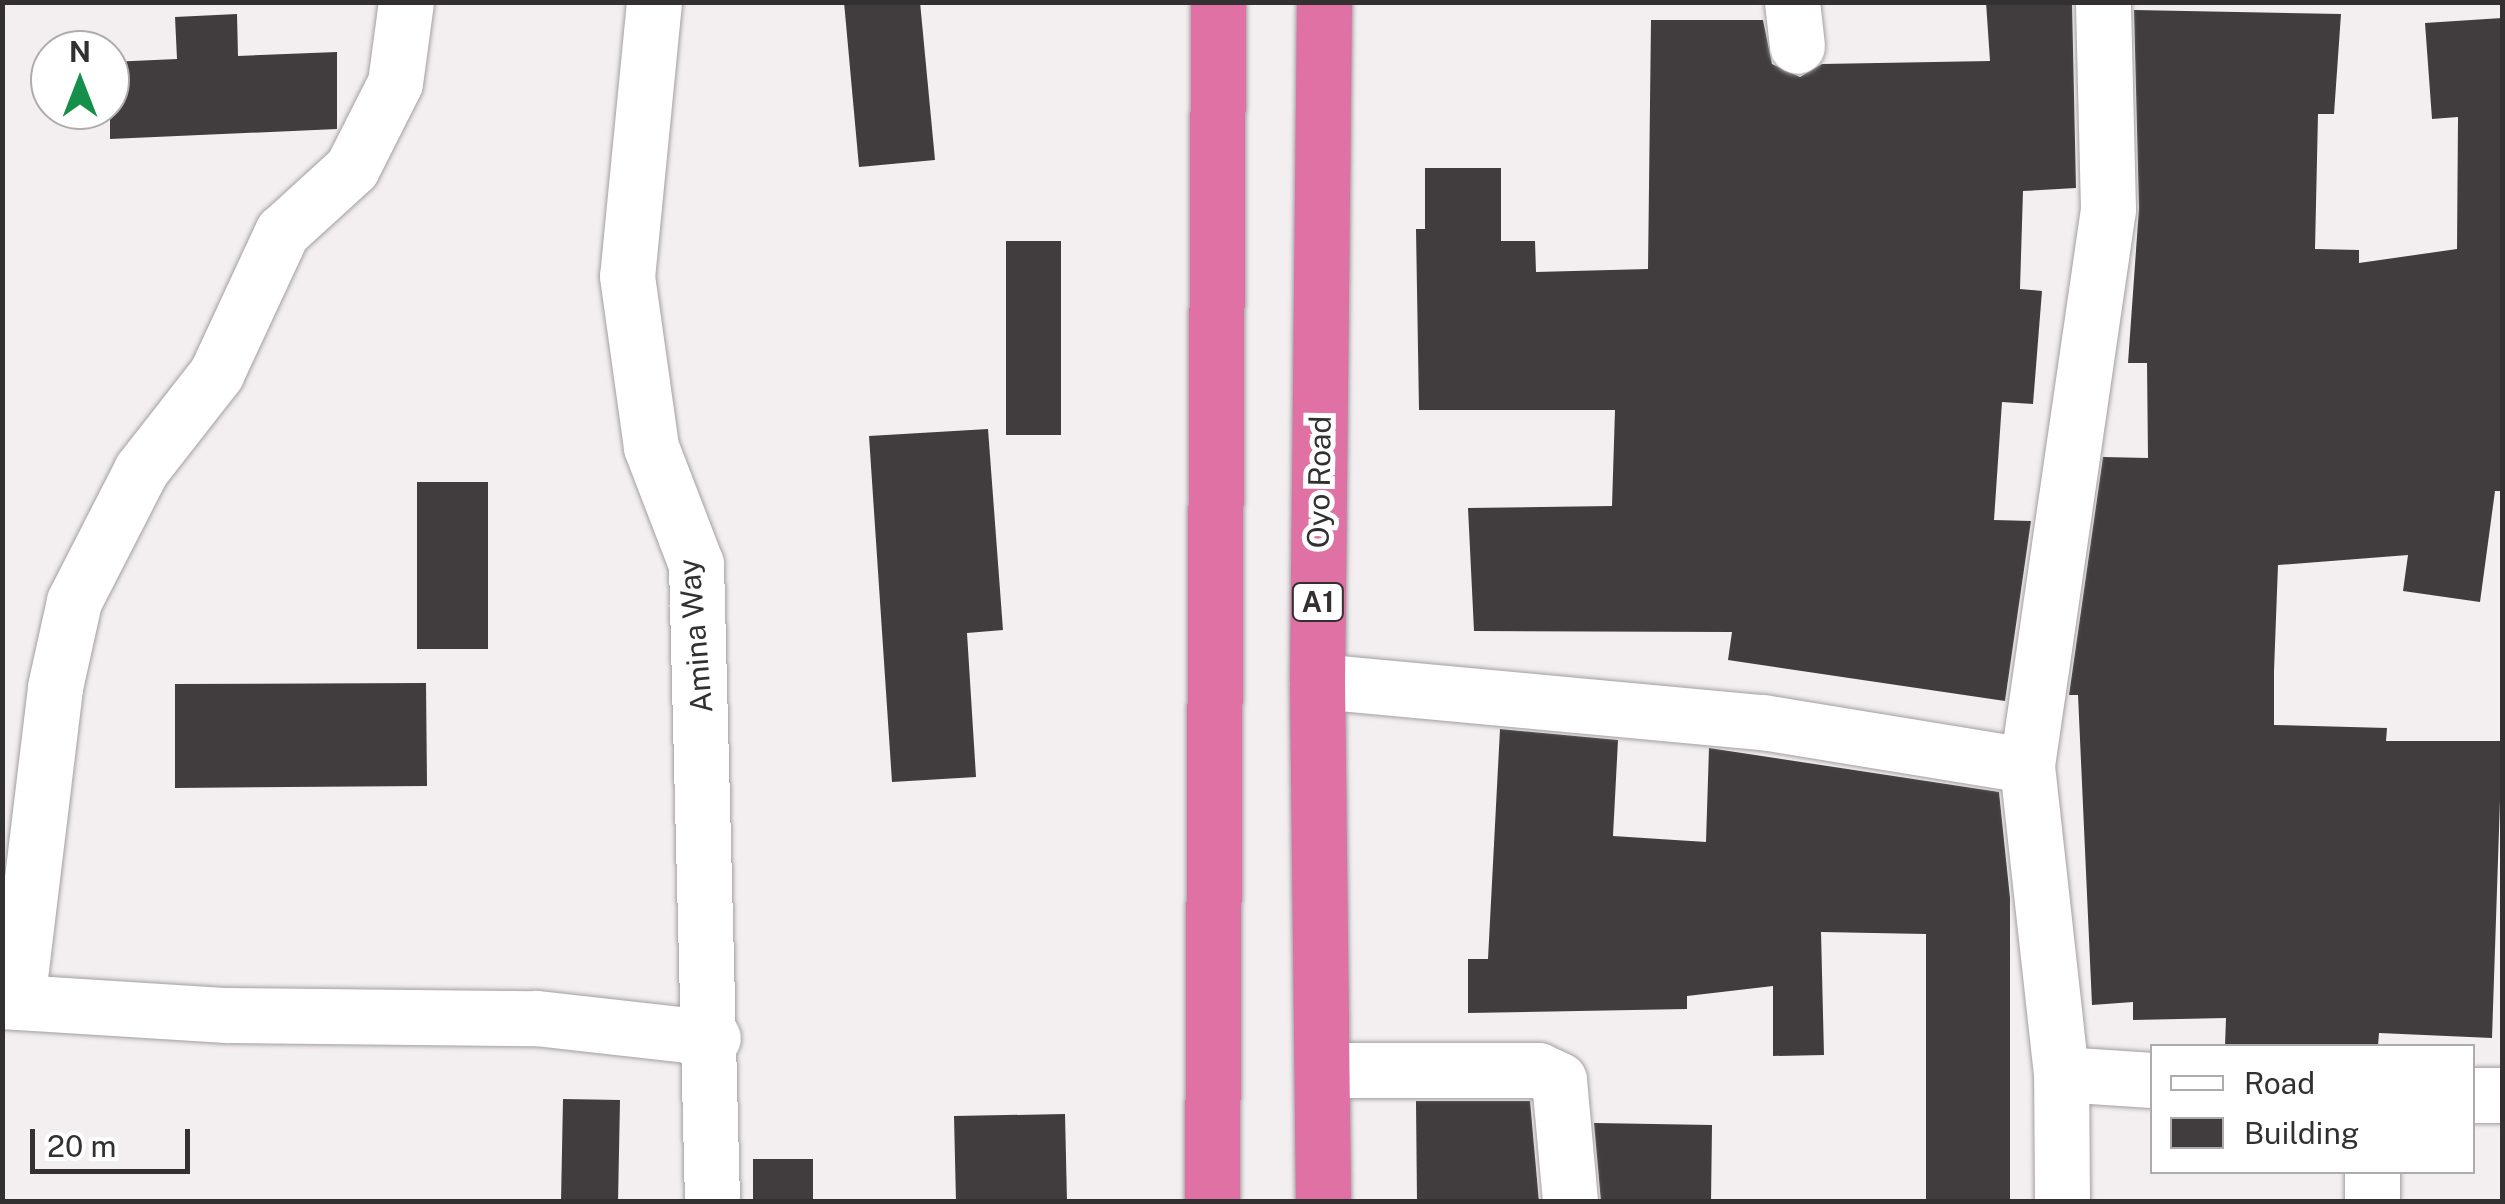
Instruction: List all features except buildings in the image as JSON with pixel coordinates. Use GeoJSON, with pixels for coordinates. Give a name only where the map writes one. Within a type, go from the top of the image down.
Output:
{"type":"FeatureCollection","features":[{"type":"Feature","properties":{"kind":"highway"},"geometry":{"type":"LineString","coordinates":[[1212,1202],[1218,2]]}},
{"type":"Feature","properties":{"kind":"highway","name":"Oyo Road"},"geometry":{"type":"LineString","coordinates":[[1323,1202],[1316,681],[1324,2]]}},
{"type":"Feature","properties":{"kind":"street"},"geometry":{"type":"LineString","coordinates":[[406,2],[395,83],[352,168],[282,232],[216,374],[141,470],[74,601],[55,687],[10,1002],[227,1016],[536,1018],[713,1038]]}},
{"type":"Feature","properties":{"kind":"street","name":"Amina Way"},"geometry":{"type":"LineString","coordinates":[[654,2],[628,276],[652,447],[696,564],[713,1038],[712,1202]]}},
{"type":"Feature","properties":{"kind":"street"},"geometry":{"type":"LineString","coordinates":[[2062,1202],[2061,1074],[2027,766],[2108,209],[2103,2]]}},
{"type":"Feature","properties":{"kind":"street"},"geometry":{"type":"LineString","coordinates":[[1316,681],[1763,722],[2027,766]]}},
{"type":"Feature","properties":{"kind":"street"},"geometry":{"type":"LineString","coordinates":[[1324,1070],[1538,1070],[1559,1080],[1570,1202]]}},
{"type":"Feature","properties":{"kind":"street"},"geometry":{"type":"LineString","coordinates":[[2061,1074],[2150,1080]]}},
{"type":"Feature","properties":{"kind":"street"},"geometry":{"type":"LineString","coordinates":[[2475,1095],[2502,1096]]}},
{"type":"Feature","properties":{"kind":"street"},"geometry":{"type":"LineString","coordinates":[[2372,1174],[2372,1202]]}}]}
